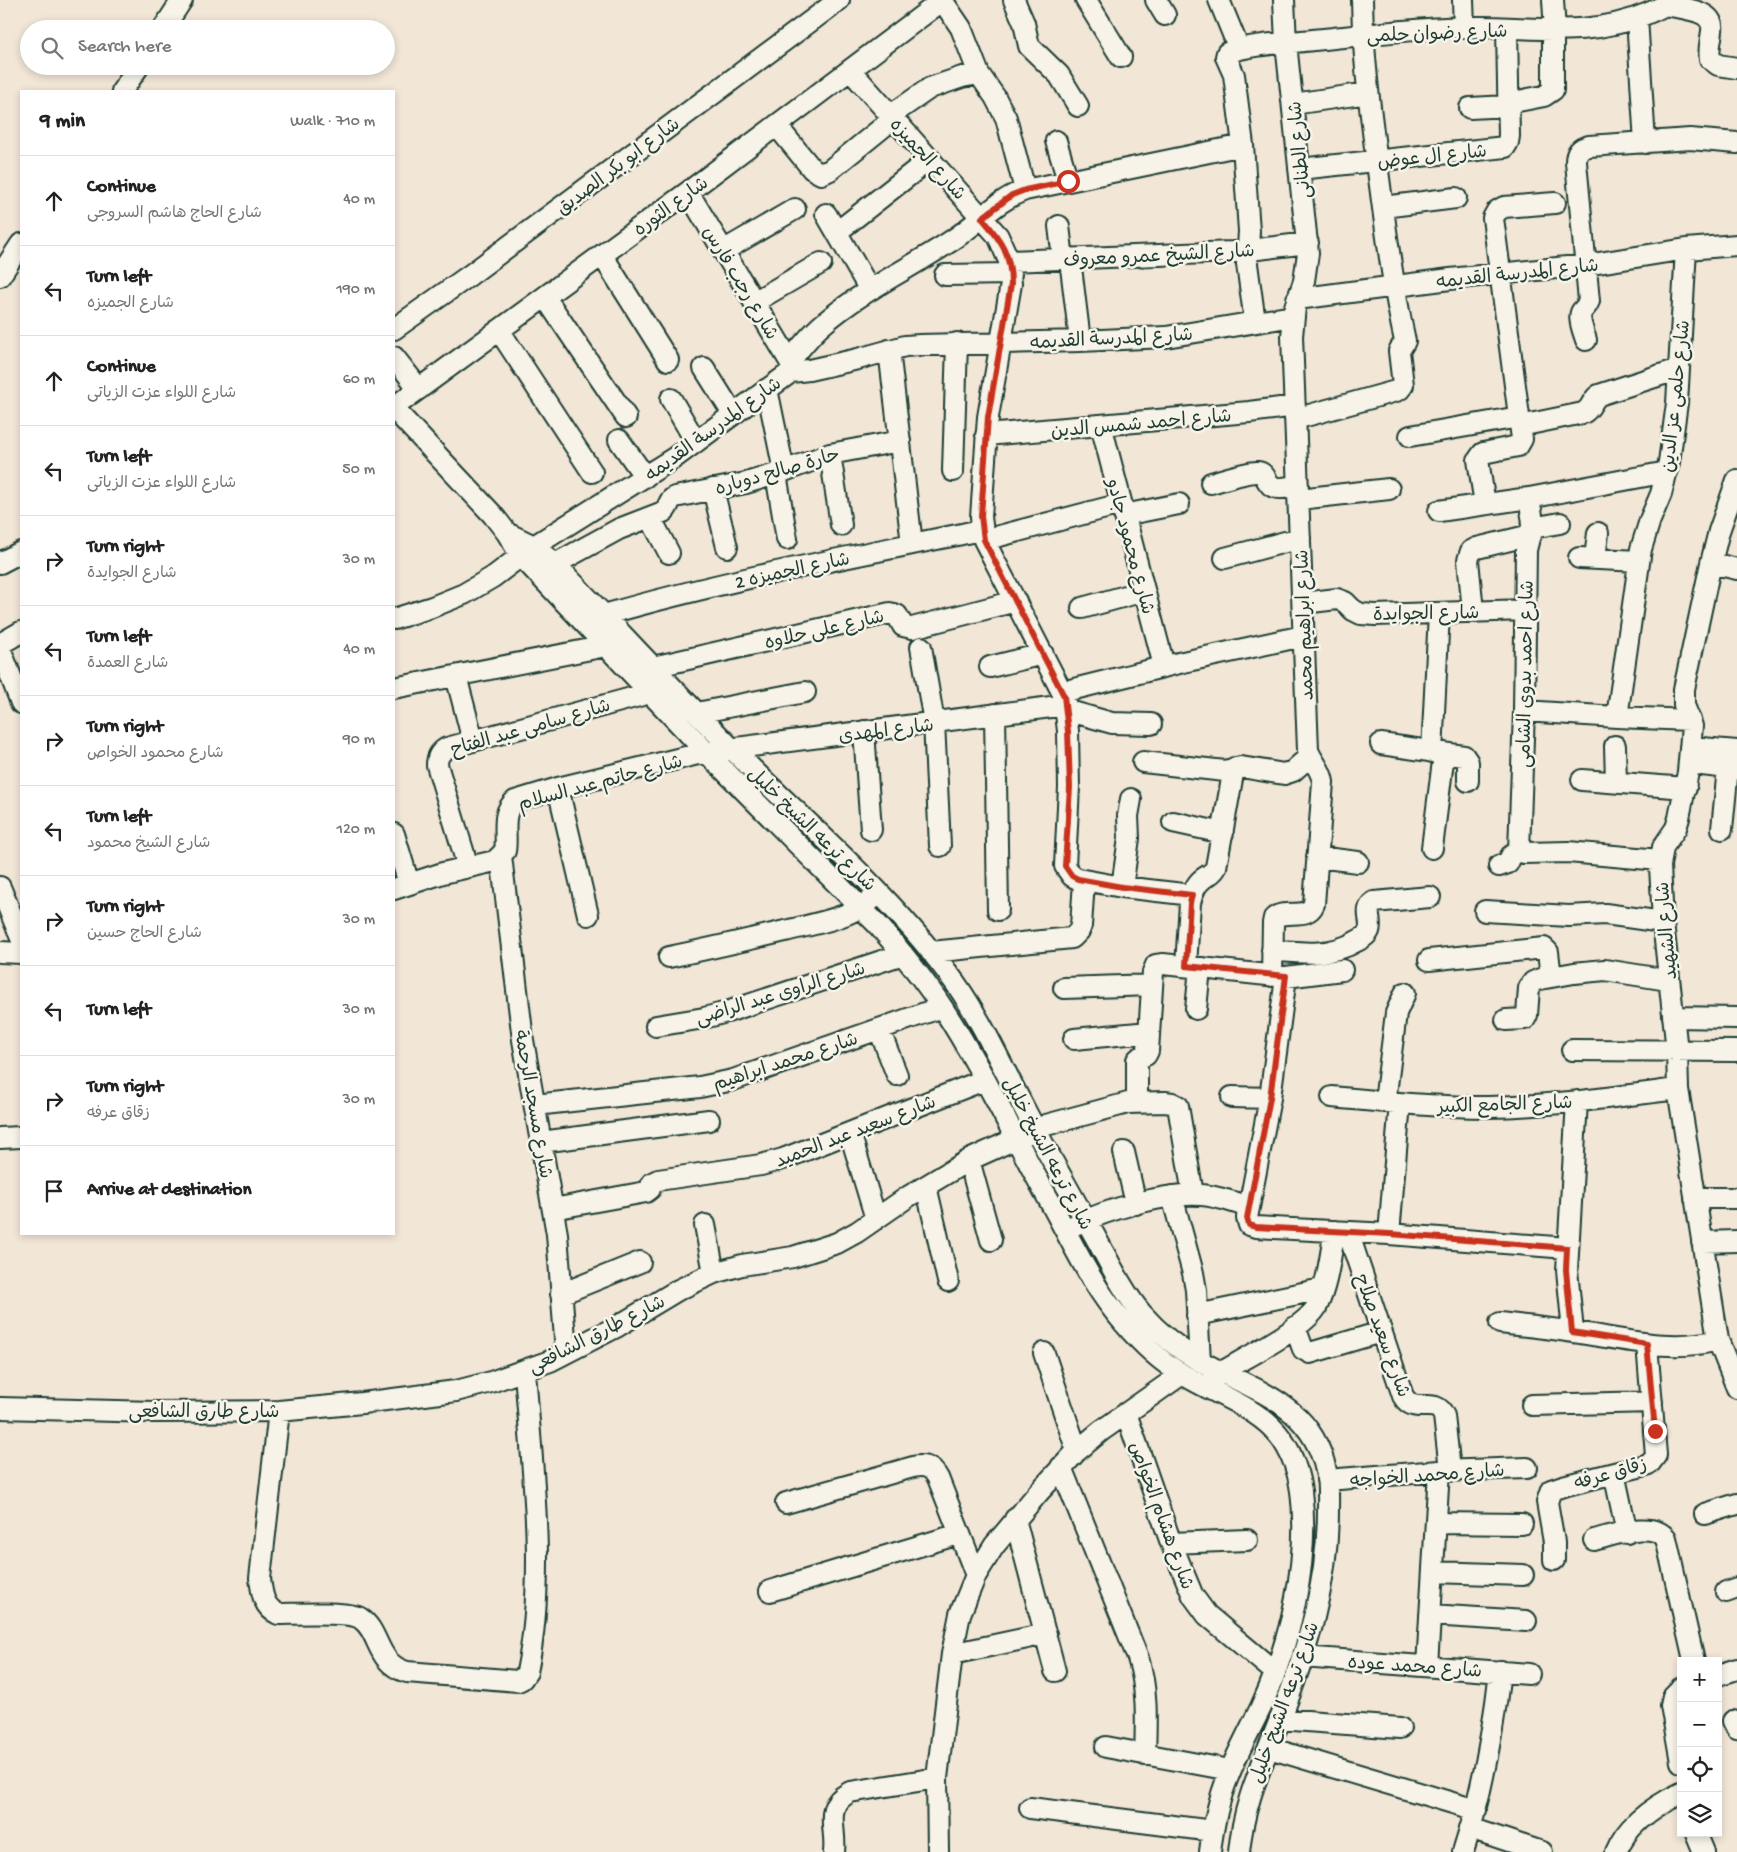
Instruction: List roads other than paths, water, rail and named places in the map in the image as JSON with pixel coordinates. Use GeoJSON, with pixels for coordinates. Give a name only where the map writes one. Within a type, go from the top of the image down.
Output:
{"type":"FeatureCollection","features":[{"type":"Feature","properties":{"kind":"street"},"geometry":{"type":"LineString","coordinates":[[169,20],[182,0]]}},
{"type":"Feature","properties":{"kind":"street","name":"شارع ابو بكر الصديق"},"geometry":{"type":"LineString","coordinates":[[395,328],[839,0]]}},
{"type":"Feature","properties":{"kind":"street"},"geometry":{"type":"LineString","coordinates":[[942,0],[961,28],[979,74],[1006,118],[1025,190]]}},
{"type":"Feature","properties":{"kind":"street","name":"شارع الثوره"},"geometry":{"type":"LineString","coordinates":[[395,407],[777,126],[942,0]]}},
{"type":"Feature","properties":{"kind":"street"},"geometry":{"type":"LineString","coordinates":[[1014,0],[1024,23],[1029,46],[1059,75],[1078,106]]}},
{"type":"Feature","properties":{"kind":"street"},"geometry":{"type":"LineString","coordinates":[[1086,0],[1121,57]]}},
{"type":"Feature","properties":{"kind":"street"},"geometry":{"type":"LineString","coordinates":[[1220,0],[1233,51],[1226,58],[1234,75],[1243,145],[1249,231],[1247,250],[1248,279],[1255,322]]}},
{"type":"Feature","properties":{"kind":"street","name":"شارع الطنانى"},"geometry":{"type":"LineString","coordinates":[[1284,0],[1286,43],[1308,243],[1306,268],[1295,308]]}},
{"type":"Feature","properties":{"kind":"street"},"geometry":{"type":"LineString","coordinates":[[1362,0],[1362,35],[1368,93],[1393,286]]}},
{"type":"Feature","properties":{"kind":"street"},"geometry":{"type":"LineString","coordinates":[[1463,0],[1464,28]]}},
{"type":"Feature","properties":{"kind":"street"},"geometry":{"type":"LineString","coordinates":[[1470,108],[1508,105],[1544,96],[1553,90],[1553,0]]}},
{"type":"Feature","properties":{"kind":"street"},"geometry":{"type":"LineString","coordinates":[[1670,2],[1710,18],[1713,25],[1710,59],[1718,65],[1737,68]]}},
{"type":"Feature","properties":{"kind":"street","name":"شارع رضوان حلمى"},"geometry":{"type":"LineString","coordinates":[[1233,51],[1362,35],[1464,28],[1554,31],[1591,29],[1637,18],[1670,2]]}},
{"type":"Feature","properties":{"kind":"street"},"geometry":{"type":"LineString","coordinates":[[1637,18],[1645,142]]}},
{"type":"Feature","properties":{"kind":"street","name":"شارع ال عوض"},"geometry":{"type":"LineString","coordinates":[[1299,169],[1505,147],[1509,136],[1507,28]]}},
{"type":"Feature","properties":{"kind":"street","name":"شارع الجميزه"},"geometry":{"type":"LineString","coordinates":[[850,71],[998,236],[1010,268],[1011,284],[986,435],[981,502],[982,535],[1043,654],[1065,702]]}},
{"type":"Feature","properties":{"kind":"street"},"geometry":{"type":"LineString","coordinates":[[777,126],[812,169],[821,174],[830,170],[892,117],[930,88],[962,77],[979,74]]}},
{"type":"Feature","properties":{"kind":"street"},"geometry":{"type":"LineString","coordinates":[[123,90],[132,75]]}},
{"type":"Feature","properties":{"kind":"street"},"geometry":{"type":"LineString","coordinates":[[1293,104],[1368,93]]}},
{"type":"Feature","properties":{"kind":"street"},"geometry":{"type":"LineString","coordinates":[[1586,340],[1580,316],[1589,301],[1576,162],[1580,150],[1589,146],[1700,139],[1737,143]]}},
{"type":"Feature","properties":{"kind":"street"},"geometry":{"type":"LineString","coordinates":[[1056,141],[1068,181]]}},
{"type":"Feature","properties":{"kind":"street"},"geometry":{"type":"LineString","coordinates":[[792,366],[805,341],[823,324],[870,290],[953,240],[1003,200],[1025,190],[1243,145]]}},
{"type":"Feature","properties":{"kind":"street"},"geometry":{"type":"LineString","coordinates":[[837,232],[930,159]]}},
{"type":"Feature","properties":{"kind":"street","name":"شارع رجب فارس"},"geometry":{"type":"LineString","coordinates":[[688,192],[792,366]]}},
{"type":"Feature","properties":{"kind":"street"},"geometry":{"type":"LineString","coordinates":[[1383,207],[1456,198]]}},
{"type":"Feature","properties":{"kind":"street"},"geometry":{"type":"LineString","coordinates":[[1485,504],[1478,460],[1480,456],[1483,453],[1518,446],[1522,439],[1493,223],[1497,211],[1504,207],[1555,203]]}},
{"type":"Feature","properties":{"kind":"street"},"geometry":{"type":"LineString","coordinates":[[723,251],[795,209]]}},
{"type":"Feature","properties":{"kind":"street"},"geometry":{"type":"LineString","coordinates":[[826,214],[870,290]]}},
{"type":"Feature","properties":{"kind":"street"},"geometry":{"type":"LineString","coordinates":[[1059,226],[1080,341]]}},
{"type":"Feature","properties":{"kind":"street","name":"شارع الشيخ عمرو معروف"},"geometry":{"type":"LineString","coordinates":[[945,275],[1010,268],[1066,259],[1247,250],[1308,243]]}},
{"type":"Feature","properties":{"kind":"street"},"geometry":{"type":"LineString","coordinates":[[0,276],[20,246]]}},
{"type":"Feature","properties":{"kind":"street","name":"شارع المدرسة القديمه"},"geometry":{"type":"LineString","coordinates":[[395,619],[464,594],[494,577],[527,551],[645,477],[696,442],[787,374],[792,366],[810,370],[920,344],[1080,341],[1166,337],[1255,322],[1295,308],[1393,286],[1586,265],[1686,249],[1737,246]]}},
{"type":"Feature","properties":{"kind":"street","name":"شارع حلمى عز الدين"},"geometry":{"type":"LineString","coordinates":[[1617,718],[1639,561],[1645,534],[1661,494],[1667,472],[1677,403],[1686,249]]}},
{"type":"Feature","properties":{"kind":"street"},"geometry":{"type":"LineString","coordinates":[[602,255],[668,360]]}},
{"type":"Feature","properties":{"kind":"street"},"geometry":{"type":"LineString","coordinates":[[754,302],[821,262]]}},
{"type":"Feature","properties":{"kind":"street","name":"شارع احمد شمس الدين"},"geometry":{"type":"LineString","coordinates":[[986,435],[1249,412],[1295,413],[1400,389],[1403,383],[1399,351],[1405,340],[1393,286]]}},
{"type":"Feature","properties":{"kind":"street"},"geometry":{"type":"LineString","coordinates":[[545,296],[626,418]]}},
{"type":"Feature","properties":{"kind":"street","name":"شارع ابراهيم محمد"},"geometry":{"type":"LineString","coordinates":[[1272,950],[1273,923],[1276,916],[1306,913],[1313,907],[1323,782],[1321,770],[1313,761],[1308,750],[1292,336],[1295,308]]}},
{"type":"Feature","properties":{"kind":"street"},"geometry":{"type":"LineString","coordinates":[[499,330],[592,472]]}},
{"type":"Feature","properties":{"kind":"street"},"geometry":{"type":"LineString","coordinates":[[953,471],[957,343]]}},
{"type":"Feature","properties":{"kind":"street"},"geometry":{"type":"LineString","coordinates":[[889,350],[912,544]]}},
{"type":"Feature","properties":{"kind":"street"},"geometry":{"type":"LineString","coordinates":[[395,358],[419,389]]}},
{"type":"Feature","properties":{"kind":"street"},"geometry":{"type":"LineString","coordinates":[[704,368],[733,414]]}},
{"type":"Feature","properties":{"kind":"street"},"geometry":{"type":"LineString","coordinates":[[1410,436],[1583,413],[1590,408],[1592,401],[1599,394],[1679,369]]}},
{"type":"Feature","properties":{"kind":"street"},"geometry":{"type":"LineString","coordinates":[[767,389],[780,472],[786,539]]}},
{"type":"Feature","properties":{"kind":"street"},"geometry":{"type":"LineString","coordinates":[[671,399],[696,442]]}},
{"type":"Feature","properties":{"kind":"street","name":"شارع ترعه الشيخ خليل"},"geometry":{"type":"LineString","coordinates":[[395,409],[453,471],[507,533],[527,551],[606,646],[706,752],[862,908],[903,954],[942,1007],[1106,1301],[1122,1321],[1158,1358],[1182,1374],[1256,1413],[1280,1436],[1289,1450],[1295,1465],[1301,1492],[1302,1520],[1299,1574],[1288,1629],[1275,1672],[1230,1770],[1218,1805],[1210,1852]]}},
{"type":"Feature","properties":{"kind":"street","name":"شارع محمود جادو"},"geometry":{"type":"LineString","coordinates":[[1101,425],[1164,666]]}},
{"type":"Feature","properties":{"kind":"street"},"geometry":{"type":"LineString","coordinates":[[619,440],[645,477]]}},
{"type":"Feature","properties":{"kind":"street","name":"حارة صالح دوباره"},"geometry":{"type":"LineString","coordinates":[[555,564],[619,529],[666,510],[668,502],[673,498],[746,483],[830,454],[900,441]]}},
{"type":"Feature","properties":{"kind":"street"},"geometry":{"type":"LineString","coordinates":[[830,454],[841,525]]}},
{"type":"Feature","properties":{"kind":"street"},"geometry":{"type":"LineString","coordinates":[[1211,483],[1256,472],[1264,475],[1273,487],[1299,492],[1388,489]]}},
{"type":"Feature","properties":{"kind":"street"},"geometry":{"type":"LineString","coordinates":[[1440,511],[1529,498],[1667,472]]}},
{"type":"Feature","properties":{"kind":"street","name":"شارع الشهيد"},"geometry":{"type":"LineString","coordinates":[[1737,480],[1719,531],[1684,689],[1684,705],[1692,726],[1686,788],[1676,828],[1663,847],[1660,860],[1668,980],[1677,1051],[1678,1089],[1702,1242],[1737,1388]]}},
{"type":"Feature","properties":{"kind":"street"},"geometry":{"type":"LineString","coordinates":[[713,489],[727,547]]}},
{"type":"Feature","properties":{"kind":"street","name":"شارع احمد بدوى الشامى"},"geometry":{"type":"LineString","coordinates":[[1519,851],[1524,711],[1526,545],[1531,531],[1529,498]]}},
{"type":"Feature","properties":{"kind":"street","name":"شارع الجميزه 2"},"geometry":{"type":"LineString","coordinates":[[604,615],[656,600],[736,581],[912,544],[982,535],[1122,509],[1179,504]]}},
{"type":"Feature","properties":{"kind":"street"},"geometry":{"type":"LineString","coordinates":[[650,517],[669,553]]}},
{"type":"Feature","properties":{"kind":"street"},"geometry":{"type":"LineString","coordinates":[[1473,611],[1468,560],[1471,551],[1531,531],[1560,524]]}},
{"type":"Feature","properties":{"kind":"street"},"geometry":{"type":"LineString","coordinates":[[1598,532],[1587,558],[1639,561]]}},
{"type":"Feature","properties":{"kind":"street"},"geometry":{"type":"LineString","coordinates":[[1225,558],[1300,538]]}},
{"type":"Feature","properties":{"kind":"street","name":"شارع ترعه الشيخ خليل"},"geometry":{"type":"LineString","coordinates":[[527,551],[555,564],[732,749],[897,910],[931,952],[974,1013],[1036,1130],[1126,1292],[1142,1313],[1160,1332],[1200,1361],[1268,1394],[1284,1404],[1303,1422],[1319,1445],[1327,1480],[1328,1524],[1322,1584],[1302,1657],[1269,1748],[1251,1790],[1239,1852]]}},
{"type":"Feature","properties":{"kind":"street"},"geometry":{"type":"LineString","coordinates":[[0,563],[20,553]]}},
{"type":"Feature","properties":{"kind":"street"},"geometry":{"type":"LineString","coordinates":[[1711,564],[1737,569]]}},
{"type":"Feature","properties":{"kind":"street"},"geometry":{"type":"LineString","coordinates":[[1082,608],[1144,591]]}},
{"type":"Feature","properties":{"kind":"street","name":"شارع الجوايدة"},"geometry":{"type":"LineString","coordinates":[[1303,603],[1336,599],[1345,602],[1353,610],[1361,614],[1525,610]]}},
{"type":"Feature","properties":{"kind":"street","name":"شارع على حلاوه"},"geometry":{"type":"LineString","coordinates":[[653,666],[890,613],[897,615],[903,626],[912,628],[1016,601]]}},
{"type":"Feature","properties":{"kind":"street"},"geometry":{"type":"LineString","coordinates":[[1432,848],[1438,753],[1439,613]]}},
{"type":"Feature","properties":{"kind":"street"},"geometry":{"type":"LineString","coordinates":[[0,644],[20,633]]}},
{"type":"Feature","properties":{"kind":"street","name":"شارع المهدى"},"geometry":{"type":"LineString","coordinates":[[706,752],[996,714],[1065,702],[1164,666],[1304,636]]}},
{"type":"Feature","properties":{"kind":"street"},"geometry":{"type":"LineString","coordinates":[[395,688],[606,646]]}},
{"type":"Feature","properties":{"kind":"street"},"geometry":{"type":"LineString","coordinates":[[921,647],[934,722],[940,846]]}},
{"type":"Feature","properties":{"kind":"street"},"geometry":{"type":"LineString","coordinates":[[0,648],[20,700]]}},
{"type":"Feature","properties":{"kind":"street"},"geometry":{"type":"LineString","coordinates":[[990,667],[1043,654]]}},
{"type":"Feature","properties":{"kind":"street"},"geometry":{"type":"LineString","coordinates":[[456,676],[473,741]]}},
{"type":"Feature","properties":{"kind":"street"},"geometry":{"type":"LineString","coordinates":[[697,713],[805,692]]}},
{"type":"Feature","properties":{"kind":"street","name":"شارع سامى عبد الفتاح"},"geometry":{"type":"LineString","coordinates":[[468,867],[437,765],[439,755],[447,748],[650,693]]}},
{"type":"Feature","properties":{"kind":"street"},"geometry":{"type":"LineString","coordinates":[[1151,724],[1112,723],[1065,702],[1070,787],[1065,866],[1072,876],[1084,880],[1122,887],[1192,895]]}},
{"type":"Feature","properties":{"kind":"street"},"geometry":{"type":"LineString","coordinates":[[1524,711],[1617,718],[1690,720]]}},
{"type":"Feature","properties":{"kind":"street"},"geometry":{"type":"LineString","coordinates":[[996,714],[998,910]]}},
{"type":"Feature","properties":{"kind":"street"},"geometry":{"type":"LineString","coordinates":[[864,731],[871,830]]}},
{"type":"Feature","properties":{"kind":"street"},"geometry":{"type":"LineString","coordinates":[[1381,744],[1466,757],[1468,762],[1468,781]]}},
{"type":"Feature","properties":{"kind":"street"},"geometry":{"type":"LineString","coordinates":[[1615,746],[1616,782]]}},
{"type":"Feature","properties":{"kind":"street"},"geometry":{"type":"LineString","coordinates":[[1690,747],[1734,763]]}},
{"type":"Feature","properties":{"kind":"street","name":"شارع حاتم عبد السلام"},"geometry":{"type":"LineString","coordinates":[[501,856],[505,851],[506,844],[506,814],[511,804],[515,801],[558,788],[706,752]]}},
{"type":"Feature","properties":{"kind":"street"},"geometry":{"type":"LineString","coordinates":[[1143,762],[1225,771],[1241,767],[1284,774],[1292,771],[1302,763],[1313,761]]}},
{"type":"Feature","properties":{"kind":"street"},"geometry":{"type":"LineString","coordinates":[[1702,765],[1734,763]]}},
{"type":"Feature","properties":{"kind":"street"},"geometry":{"type":"LineString","coordinates":[[1722,829],[1734,763]]}},
{"type":"Feature","properties":{"kind":"street"},"geometry":{"type":"LineString","coordinates":[[1196,1009],[1190,903],[1192,895],[1201,880],[1215,870],[1234,768]]}},
{"type":"Feature","properties":{"kind":"street"},"geometry":{"type":"LineString","coordinates":[[1582,780],[1686,788]]}},
{"type":"Feature","properties":{"kind":"street"},"geometry":{"type":"LineString","coordinates":[[558,788],[588,915]]}},
{"type":"Feature","properties":{"kind":"street"},"geometry":{"type":"LineString","coordinates":[[1122,887],[1129,838],[1128,821],[1131,799]]}},
{"type":"Feature","properties":{"kind":"street"},"geometry":{"type":"LineString","coordinates":[[1173,822],[1223,833]]}},
{"type":"Feature","properties":{"kind":"street"},"geometry":{"type":"LineString","coordinates":[[395,841],[402,887],[494,861],[501,856]]}},
{"type":"Feature","properties":{"kind":"street"},"geometry":{"type":"LineString","coordinates":[[1499,866],[1508,863],[1512,856],[1519,851],[1524,853],[1580,853],[1660,860]]}},
{"type":"Feature","properties":{"kind":"street","name":"شارع مسجد الرحمة"},"geometry":{"type":"LineString","coordinates":[[501,856],[523,1040],[558,1242],[566,1352]]}},
{"type":"Feature","properties":{"kind":"street"},"geometry":{"type":"LineString","coordinates":[[1317,857],[1358,862]]}},
{"type":"Feature","properties":{"kind":"street"},"geometry":{"type":"LineString","coordinates":[[931,952],[1072,938],[1080,931],[1084,880]]}},
{"type":"Feature","properties":{"kind":"street"},"geometry":{"type":"LineString","coordinates":[[0,888],[20,936]]}},
{"type":"Feature","properties":{"kind":"street"},"geometry":{"type":"LineString","coordinates":[[669,956],[721,946],[812,924],[862,908],[880,893]]}},
{"type":"Feature","properties":{"kind":"street"},"geometry":{"type":"LineString","coordinates":[[1249,1216],[1270,1098],[1279,976],[1272,950],[1314,953],[1339,949],[1368,934],[1370,928],[1368,910],[1374,902],[1430,897]]}},
{"type":"Feature","properties":{"kind":"street"},"geometry":{"type":"LineString","coordinates":[[1485,911],[1568,916],[1605,914],[1663,922]]}},
{"type":"Feature","properties":{"kind":"street"},"geometry":{"type":"LineString","coordinates":[[1430,960],[1544,948],[1548,952],[1551,977]]}},
{"type":"Feature","properties":{"kind":"street"},"geometry":{"type":"LineString","coordinates":[[0,952],[20,953]]}},
{"type":"Feature","properties":{"kind":"street","name":"شارع الراوى عبد الراضى"},"geometry":{"type":"LineString","coordinates":[[656,1026],[727,1012],[903,954]]}},
{"type":"Feature","properties":{"kind":"street"},"geometry":{"type":"LineString","coordinates":[[1137,1102],[1137,1060],[1147,1053],[1153,969],[1156,965],[1279,976],[1342,970]]}},
{"type":"Feature","properties":{"kind":"street"},"geometry":{"type":"LineString","coordinates":[[1506,1020],[1525,1019],[1527,1017],[1528,991],[1530,984],[1536,980],[1587,971],[1605,970],[1668,980]]}},
{"type":"Feature","properties":{"kind":"street"},"geometry":{"type":"LineString","coordinates":[[1064,988],[1152,984]]}},
{"type":"Feature","properties":{"kind":"street"},"geometry":{"type":"LineString","coordinates":[[1390,1234],[1396,1013],[1405,992]]}},
{"type":"Feature","properties":{"kind":"street","name":"شارع محمد ابراهيم"},"geometry":{"type":"LineString","coordinates":[[535,1105],[700,1086],[733,1080],[942,1007]]}},
{"type":"Feature","properties":{"kind":"street"},"geometry":{"type":"LineString","coordinates":[[1674,1017],[1737,1018]]}},
{"type":"Feature","properties":{"kind":"street"},"geometry":{"type":"LineString","coordinates":[[880,1029],[897,1075]]}},
{"type":"Feature","properties":{"kind":"street"},"geometry":{"type":"LineString","coordinates":[[1074,1039],[1149,1032]]}},
{"type":"Feature","properties":{"kind":"street"},"geometry":{"type":"LineString","coordinates":[[1572,1050],[1737,1051]]}},
{"type":"Feature","properties":{"kind":"street","name":"شارع سعيد عبد الحميد"},"geometry":{"type":"LineString","coordinates":[[553,1209],[646,1192],[650,1190],[652,1183],[658,1180],[761,1165],[804,1152],[984,1080]]}},
{"type":"Feature","properties":{"kind":"street","name":"شارع الجامع الكبير"},"geometry":{"type":"LineString","coordinates":[[1332,1096],[1393,1103],[1488,1107],[1577,1101],[1678,1089]]}},
{"type":"Feature","properties":{"kind":"street"},"geometry":{"type":"LineString","coordinates":[[1232,1096],[1270,1098]]}},
{"type":"Feature","properties":{"kind":"street"},"geometry":{"type":"LineString","coordinates":[[1572,1332],[1566,1270],[1577,1101]]}},
{"type":"Feature","properties":{"kind":"street","name":"شارع طارق الشافعى"},"geometry":{"type":"LineString","coordinates":[[0,1408],[155,1412],[279,1411],[456,1391],[491,1382],[550,1361],[618,1326],[678,1290],[714,1273],[742,1265],[794,1257],[837,1243],[969,1160],[1059,1121],[1119,1105],[1137,1102],[1169,1102],[1178,1106],[1193,1194]]}},
{"type":"Feature","properties":{"kind":"street"},"geometry":{"type":"LineString","coordinates":[[541,1142],[709,1120]]}},
{"type":"Feature","properties":{"kind":"street"},"geometry":{"type":"LineString","coordinates":[[850,1133],[876,1219]]}},
{"type":"Feature","properties":{"kind":"street"},"geometry":{"type":"LineString","coordinates":[[0,1138],[20,1136]]}},
{"type":"Feature","properties":{"kind":"street"},"geometry":{"type":"LineString","coordinates":[[1124,1152],[1136,1204]]}},
{"type":"Feature","properties":{"kind":"street"},"geometry":{"type":"LineString","coordinates":[[969,1160],[991,1240]]}},
{"type":"Feature","properties":{"kind":"street"},"geometry":{"type":"LineString","coordinates":[[926,1186],[948,1281]]}},
{"type":"Feature","properties":{"kind":"street"},"geometry":{"type":"LineString","coordinates":[[1065,1229],[1086,1220],[1136,1204],[1172,1196],[1193,1194],[1210,1196],[1249,1216],[1256,1227],[1390,1234],[1567,1248]]}},
{"type":"Feature","properties":{"kind":"street"},"geometry":{"type":"LineString","coordinates":[[1172,1196],[1193,1272],[1198,1315],[1200,1361]]}},
{"type":"Feature","properties":{"kind":"street"},"geometry":{"type":"LineString","coordinates":[[1695,1198],[1737,1198]]}},
{"type":"Feature","properties":{"kind":"street"},"geometry":{"type":"LineString","coordinates":[[706,1225],[714,1273]]}},
{"type":"Feature","properties":{"kind":"street"},"geometry":{"type":"LineString","coordinates":[[1202,1384],[1295,1327],[1312,1314],[1342,1232]]}},
{"type":"Feature","properties":{"kind":"street","name":"شارع سعيد صلاح"},"geometry":{"type":"LineString","coordinates":[[1342,1232],[1381,1332],[1405,1401],[1418,1407],[1435,1406],[1442,1412],[1445,1421],[1445,1471],[1436,1523],[1427,1666]]}},
{"type":"Feature","properties":{"kind":"street"},"geometry":{"type":"LineString","coordinates":[[1702,1242],[1737,1241]]}},
{"type":"Feature","properties":{"kind":"street"},"geometry":{"type":"LineString","coordinates":[[561,1294],[640,1262]]}},
{"type":"Feature","properties":{"kind":"street"},"geometry":{"type":"LineString","coordinates":[[1198,1315],[1322,1289]]}},
{"type":"Feature","properties":{"kind":"street"},"geometry":{"type":"LineString","coordinates":[[1500,1323],[1647,1344],[1725,1344]]}},
{"type":"Feature","properties":{"kind":"street"},"geometry":{"type":"LineString","coordinates":[[1295,1327],[1303,1349],[1310,1353],[1381,1332]]}},
{"type":"Feature","properties":{"kind":"street","name":"زقاق عرفه"},"geometry":{"type":"LineString","coordinates":[[1554,1560],[1552,1523],[1547,1502],[1549,1494],[1554,1488],[1646,1465],[1654,1460],[1656,1455],[1647,1344]]}},
{"type":"Feature","properties":{"kind":"street"},"geometry":{"type":"LineString","coordinates":[[1044,1353],[1077,1451]]}},
{"type":"Feature","properties":{"kind":"street"},"geometry":{"type":"LineString","coordinates":[[279,1411],[260,1578],[266,1604],[272,1611],[278,1614],[347,1615],[359,1618],[368,1628],[388,1661],[398,1669],[407,1672],[518,1681],[527,1672],[537,1593],[536,1518],[525,1371]]}},
{"type":"Feature","properties":{"kind":"street"},"geometry":{"type":"LineString","coordinates":[[938,1852],[937,1778],[952,1654],[960,1614],[976,1576],[994,1546],[1015,1520],[1077,1451],[1126,1413],[1182,1374]]}},
{"type":"Feature","properties":{"kind":"street"},"geometry":{"type":"LineString","coordinates":[[1532,1405],[1652,1402]]}},
{"type":"Feature","properties":{"kind":"street","name":"شارع هشام الخواص"},"geometry":{"type":"LineString","coordinates":[[1126,1413],[1171,1543],[1193,1596],[1199,1606],[1219,1625],[1275,1672]]}},
{"type":"Feature","properties":{"kind":"street"},"geometry":{"type":"LineString","coordinates":[[786,1503],[923,1465],[932,1469],[935,1473],[976,1576]]}},
{"type":"Feature","properties":{"kind":"street"},"geometry":{"type":"LineString","coordinates":[[1061,1467],[1144,1676],[1146,1693],[1145,1755]]}},
{"type":"Feature","properties":{"kind":"street","name":"شارع محمد الخواجه"},"geometry":{"type":"LineString","coordinates":[[1327,1480],[1445,1471],[1527,1468]]}},
{"type":"Feature","properties":{"kind":"street"},"geometry":{"type":"LineString","coordinates":[[1614,1473],[1627,1533]]}},
{"type":"Feature","properties":{"kind":"street"},"geometry":{"type":"LineString","coordinates":[[1705,1514],[1737,1504]]}},
{"type":"Feature","properties":{"kind":"street"},"geometry":{"type":"LineString","coordinates":[[1015,1520],[1055,1672]]}},
{"type":"Feature","properties":{"kind":"street"},"geometry":{"type":"LineString","coordinates":[[1436,1523],[1522,1524]]}},
{"type":"Feature","properties":{"kind":"street"},"geometry":{"type":"LineString","coordinates":[[1594,1540],[1646,1528],[1662,1533],[1666,1538],[1693,1657]]}},
{"type":"Feature","properties":{"kind":"street"},"geometry":{"type":"LineString","coordinates":[[770,1591],[959,1534]]}},
{"type":"Feature","properties":{"kind":"street"},"geometry":{"type":"LineString","coordinates":[[1171,1543],[1247,1540]]}},
{"type":"Feature","properties":{"kind":"street"},"geometry":{"type":"LineString","coordinates":[[1433,1572],[1523,1575]]}},
{"type":"Feature","properties":{"kind":"street"},"geometry":{"type":"LineString","coordinates":[[1430,1615],[1526,1622]]}},
{"type":"Feature","properties":{"kind":"street"},"geometry":{"type":"LineString","coordinates":[[952,1654],[1046,1634]]}},
{"type":"Feature","properties":{"kind":"street","name":"شارع محمد عوده"},"geometry":{"type":"LineString","coordinates":[[1302,1657],[1528,1674]]}},
{"type":"Feature","properties":{"kind":"street"},"geometry":{"type":"LineString","coordinates":[[1722,1674],[1737,1670]]}},
{"type":"Feature","properties":{"kind":"street"},"geometry":{"type":"LineString","coordinates":[[1462,1852],[1473,1819],[1494,1718],[1500,1672]]}},
{"type":"Feature","properties":{"kind":"street"},"geometry":{"type":"LineString","coordinates":[[1677,1692],[1671,1705],[1678,1747]]}},
{"type":"Feature","properties":{"kind":"street"},"geometry":{"type":"LineString","coordinates":[[1280,1719],[1400,1728]]}},
{"type":"Feature","properties":{"kind":"street"},"geometry":{"type":"LineString","coordinates":[[1106,1748],[1230,1770]]}},
{"type":"Feature","properties":{"kind":"street"},"geometry":{"type":"LineString","coordinates":[[1269,1748],[1473,1819],[1541,1852]]}},
{"type":"Feature","properties":{"kind":"street"},"geometry":{"type":"LineString","coordinates":[[834,1852],[834,1808],[836,1801],[842,1796],[850,1792],[937,1778]]}},
{"type":"Feature","properties":{"kind":"street"},"geometry":{"type":"LineString","coordinates":[[1616,1852],[1618,1846],[1636,1822],[1659,1804],[1677,1795]]}},
{"type":"Feature","properties":{"kind":"street"},"geometry":{"type":"LineString","coordinates":[[1030,1808],[1213,1831]]}},
{"type":"Feature","properties":{"kind":"street"},"geometry":{"type":"LineString","coordinates":[[1698,1837],[1704,1852]]}}]}
